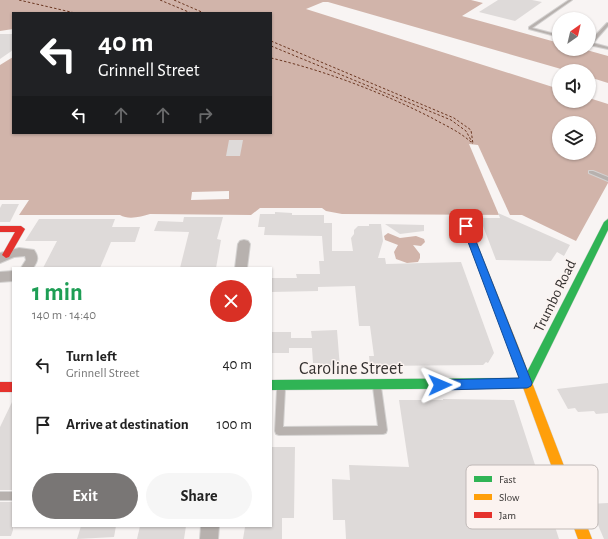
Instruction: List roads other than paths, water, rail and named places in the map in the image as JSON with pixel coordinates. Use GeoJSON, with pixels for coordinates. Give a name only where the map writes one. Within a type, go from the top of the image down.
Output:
{"type":"FeatureCollection","features":[{"type":"Feature","properties":{"kind":"street","name":"Trumbo Road"},"geometry":{"type":"LineString","coordinates":[[527,383],[608,222]]}},
{"type":"Feature","properties":{"kind":"street"},"geometry":{"type":"LineString","coordinates":[[466,226],[557,465]]}},
{"type":"Feature","properties":{"kind":"street"},"geometry":{"type":"LineString","coordinates":[[0,229],[21,229],[3,257]]}},
{"type":"Feature","properties":{"kind":"street"},"geometry":{"type":"LineString","coordinates":[[241,267],[244,244]]}},
{"type":"Feature","properties":{"kind":"street"},"geometry":{"type":"LineString","coordinates":[[3,257],[18,251],[30,253],[32,262],[28,267]]}},
{"type":"Feature","properties":{"kind":"street"},"geometry":{"type":"LineString","coordinates":[[0,277],[12,276]]}},
{"type":"Feature","properties":{"kind":"street","name":"Caroline Street"},"geometry":{"type":"LineString","coordinates":[[272,386],[377,386],[527,383]]}},
{"type":"Feature","properties":{"kind":"street"},"geometry":{"type":"LineString","coordinates":[[0,387],[12,387]]}},
{"type":"Feature","properties":{"kind":"street"},"geometry":{"type":"LineString","coordinates":[[209,539],[210,527]]}},
{"type":"Feature","properties":{"kind":"street"},"geometry":{"type":"LineString","coordinates":[[581,529],[585,539]]}},
{"type":"Feature","properties":{"kind":"lane"},"geometry":{"type":"LineString","coordinates":[[553,12],[571,0]]}},
{"type":"Feature","properties":{"kind":"lane"},"geometry":{"type":"LineString","coordinates":[[552,13],[530,28],[552,34]]}},
{"type":"Feature","properties":{"kind":"lane"},"geometry":{"type":"LineString","coordinates":[[596,37],[608,24]]}},
{"type":"Feature","properties":{"kind":"lane"},"geometry":{"type":"LineString","coordinates":[[596,45],[608,48]]}},
{"type":"Feature","properties":{"kind":"lane"},"geometry":{"type":"LineString","coordinates":[[591,172],[608,178]]}},
{"type":"Feature","properties":{"kind":"lane"},"geometry":{"type":"LineString","coordinates":[[281,386],[279,430],[383,430],[377,386]]}},
{"type":"Feature","properties":{"kind":"lane"},"geometry":{"type":"LineString","coordinates":[[0,496],[12,496]]}}]}
